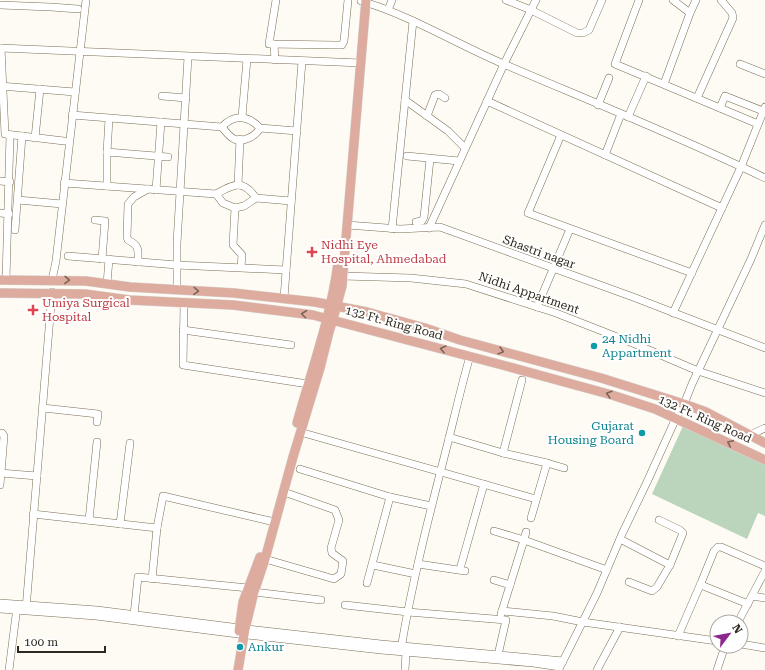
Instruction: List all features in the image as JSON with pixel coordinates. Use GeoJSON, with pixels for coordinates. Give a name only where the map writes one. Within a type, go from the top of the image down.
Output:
{"type":"FeatureCollection","features":[{"type":"Feature","properties":{"kind":"main road"},"geometry":{"type":"LineString","coordinates":[[232,670],[261,553],[308,384],[330,319],[333,305],[364,1]]}},
{"type":"Feature","properties":{"kind":"main road"},"geometry":{"type":"LineString","coordinates":[[333,305],[342,286],[358,63]]}},
{"type":"Feature","properties":{"kind":"main road","name":"132 Ft. Ring Road"},"geometry":{"type":"LineString","coordinates":[[3,280],[86,281],[130,287],[234,293],[284,298],[333,305],[367,312],[425,328],[460,340],[601,378],[684,404],[706,412],[765,443]]}},
{"type":"Feature","properties":{"kind":"main road","name":"132 Ft. Ring Road"},"geometry":{"type":"LineString","coordinates":[[0,293],[52,292],[85,294],[128,300],[258,308],[330,319],[612,395],[655,409],[765,460]]}},
{"type":"Feature","properties":{"kind":"main road"},"geometry":{"type":"LineString","coordinates":[[251,590],[265,559],[300,432],[320,368],[329,332],[330,319]]}},
{"type":"Feature","properties":{"kind":"main road"},"geometry":{"type":"LineString","coordinates":[[238,670],[242,631]]}},
{"type":"Feature","properties":{"kind":"street"},"geometry":{"type":"LineString","coordinates":[[52,280],[56,261],[86,0]]}},
{"type":"Feature","properties":{"kind":"street"},"geometry":{"type":"LineString","coordinates":[[276,0],[269,44],[342,45],[344,41],[348,0]]}},
{"type":"Feature","properties":{"kind":"street"},"geometry":{"type":"LineString","coordinates":[[388,10],[392,0]]}},
{"type":"Feature","properties":{"kind":"street"},"geometry":{"type":"LineString","coordinates":[[506,0],[531,10],[577,33],[583,33],[589,30],[602,0]]}},
{"type":"Feature","properties":{"kind":"street"},"geometry":{"type":"LineString","coordinates":[[430,228],[504,64],[536,0]]}},
{"type":"Feature","properties":{"kind":"street"},"geometry":{"type":"LineString","coordinates":[[639,0],[615,64],[758,124]]}},
{"type":"Feature","properties":{"kind":"street"},"geometry":{"type":"LineString","coordinates":[[673,0],[690,13]]}},
{"type":"Feature","properties":{"kind":"street"},"geometry":{"type":"LineString","coordinates":[[664,84],[696,0]]}},
{"type":"Feature","properties":{"kind":"street"},"geometry":{"type":"LineString","coordinates":[[697,98],[732,18],[732,13],[721,0]]}},
{"type":"Feature","properties":{"kind":"street"},"geometry":{"type":"LineString","coordinates":[[364,1],[413,21],[504,64],[765,178]]}},
{"type":"Feature","properties":{"kind":"street"},"geometry":{"type":"LineString","coordinates":[[0,5],[78,9]]}},
{"type":"Feature","properties":{"kind":"street"},"geometry":{"type":"LineString","coordinates":[[392,229],[413,21]]}},
{"type":"Feature","properties":{"kind":"street"},"geometry":{"type":"LineString","coordinates":[[274,44],[275,60]]}},
{"type":"Feature","properties":{"kind":"street"},"geometry":{"type":"LineString","coordinates":[[64,141],[5,134],[1,86],[1,48],[358,63]]}},
{"type":"Feature","properties":{"kind":"street"},"geometry":{"type":"LineString","coordinates":[[177,290],[177,243],[188,56]]}},
{"type":"Feature","properties":{"kind":"street"},"geometry":{"type":"LineString","coordinates":[[242,117],[247,59]]}},
{"type":"Feature","properties":{"kind":"street"},"geometry":{"type":"LineString","coordinates":[[284,298],[302,61]]}},
{"type":"Feature","properties":{"kind":"street"},"geometry":{"type":"LineString","coordinates":[[740,64],[765,74]]}},
{"type":"Feature","properties":{"kind":"street"},"geometry":{"type":"LineString","coordinates":[[605,155],[646,76]]}},
{"type":"Feature","properties":{"kind":"street"},"geometry":{"type":"LineString","coordinates":[[598,104],[609,78]]}},
{"type":"Feature","properties":{"kind":"street"},"geometry":{"type":"LineString","coordinates":[[1,86],[75,92]]}},
{"type":"Feature","properties":{"kind":"street"},"geometry":{"type":"LineString","coordinates":[[35,138],[40,89]]}},
{"type":"Feature","properties":{"kind":"street"},"geometry":{"type":"LineString","coordinates":[[427,116],[435,95],[440,94],[445,98]]}},
{"type":"Feature","properties":{"kind":"street"},"geometry":{"type":"LineString","coordinates":[[162,96],[186,98]]}},
{"type":"Feature","properties":{"kind":"street"},"geometry":{"type":"LineString","coordinates":[[673,313],[741,167],[764,109],[725,96],[720,108]]}},
{"type":"Feature","properties":{"kind":"street"},"geometry":{"type":"LineString","coordinates":[[405,100],[448,131],[465,148]]}},
{"type":"Feature","properties":{"kind":"street"},"geometry":{"type":"LineString","coordinates":[[487,101],[722,208]]}},
{"type":"Feature","properties":{"kind":"street"},"geometry":{"type":"LineString","coordinates":[[72,115],[222,127],[235,118],[242,117],[253,121],[260,128],[297,131]]}},
{"type":"Feature","properties":{"kind":"street"},"geometry":{"type":"LineString","coordinates":[[107,186],[109,119]]}},
{"type":"Feature","properties":{"kind":"street"},"geometry":{"type":"LineString","coordinates":[[152,189],[159,156],[161,122]]}},
{"type":"Feature","properties":{"kind":"street"},"geometry":{"type":"LineString","coordinates":[[222,127],[225,132],[235,139],[247,139],[258,132],[260,128]]}},
{"type":"Feature","properties":{"kind":"street"},"geometry":{"type":"LineString","coordinates":[[3,280],[9,214],[10,135]]}},
{"type":"Feature","properties":{"kind":"street"},"geometry":{"type":"LineString","coordinates":[[561,135],[528,213],[692,274]]}},
{"type":"Feature","properties":{"kind":"street"},"geometry":{"type":"LineString","coordinates":[[15,230],[22,136]]}},
{"type":"Feature","properties":{"kind":"street"},"geometry":{"type":"LineString","coordinates":[[238,184],[240,139]]}},
{"type":"Feature","properties":{"kind":"street"},"geometry":{"type":"LineString","coordinates":[[107,152],[168,157]]}},
{"type":"Feature","properties":{"kind":"street"},"geometry":{"type":"LineString","coordinates":[[407,156],[459,161]]}},
{"type":"Feature","properties":{"kind":"street"},"geometry":{"type":"LineString","coordinates":[[416,222],[422,221],[424,217],[430,159]]}},
{"type":"Feature","properties":{"kind":"street"},"geometry":{"type":"LineString","coordinates":[[0,181],[10,182]]}},
{"type":"Feature","properties":{"kind":"street"},"geometry":{"type":"LineString","coordinates":[[64,183],[216,194],[238,184],[252,192],[256,198]]}},
{"type":"Feature","properties":{"kind":"street"},"geometry":{"type":"LineString","coordinates":[[138,262],[137,246],[128,240],[127,237],[128,204],[134,197],[152,189]]}},
{"type":"Feature","properties":{"kind":"street"},"geometry":{"type":"LineString","coordinates":[[216,194],[223,203],[235,208],[244,206],[256,198],[291,201]]}},
{"type":"Feature","properties":{"kind":"street"},"geometry":{"type":"LineString","coordinates":[[18,200],[62,204]]}},
{"type":"Feature","properties":{"kind":"street"},"geometry":{"type":"LineString","coordinates":[[235,208],[233,245],[242,255],[241,267]]}},
{"type":"Feature","properties":{"kind":"street"},"geometry":{"type":"LineString","coordinates":[[0,213],[9,214]]}},
{"type":"Feature","properties":{"kind":"street"},"geometry":{"type":"LineString","coordinates":[[95,220],[104,221],[107,284]]}},
{"type":"Feature","properties":{"kind":"street","name":"Shastri nagar"},"geometry":{"type":"LineString","coordinates":[[347,225],[392,229],[440,227],[554,268],[765,348]]}},
{"type":"Feature","properties":{"kind":"street"},"geometry":{"type":"LineString","coordinates":[[561,666],[583,622],[676,418],[718,331],[765,225]]}},
{"type":"Feature","properties":{"kind":"street"},"geometry":{"type":"LineString","coordinates":[[537,307],[570,228]]}},
{"type":"Feature","properties":{"kind":"street"},"geometry":{"type":"LineString","coordinates":[[68,256],[177,265],[286,270]]}},
{"type":"Feature","properties":{"kind":"street","name":"Nidhi Appartment"},"geometry":{"type":"LineString","coordinates":[[343,276],[411,278],[466,284],[537,307],[635,344],[698,371],[765,393]]}},
{"type":"Feature","properties":{"kind":"street"},"geometry":{"type":"LineString","coordinates":[[26,608],[52,292]]}},
{"type":"Feature","properties":{"kind":"street"},"geometry":{"type":"LineString","coordinates":[[184,303],[182,365],[308,384]]}},
{"type":"Feature","properties":{"kind":"street"},"geometry":{"type":"LineString","coordinates":[[183,330],[291,345]]}},
{"type":"Feature","properties":{"kind":"street"},"geometry":{"type":"LineString","coordinates":[[405,670],[403,650],[408,612],[431,506],[470,356]]}},
{"type":"Feature","properties":{"kind":"street"},"geometry":{"type":"LineString","coordinates":[[503,453],[522,380]]}},
{"type":"Feature","properties":{"kind":"street"},"geometry":{"type":"LineString","coordinates":[[43,408],[98,414],[97,422]]}},
{"type":"Feature","properties":{"kind":"street"},"geometry":{"type":"LineString","coordinates":[[750,435],[765,428]]}},
{"type":"Feature","properties":{"kind":"street"},"geometry":{"type":"LineString","coordinates":[[300,432],[536,499]]}},
{"type":"Feature","properties":{"kind":"street"},"geometry":{"type":"LineString","coordinates":[[0,433],[4,436],[0,485]]}},
{"type":"Feature","properties":{"kind":"street"},"geometry":{"type":"LineString","coordinates":[[449,437],[503,453],[564,468]]}},
{"type":"Feature","properties":{"kind":"street"},"geometry":{"type":"LineString","coordinates":[[89,520],[97,442]]}},
{"type":"Feature","properties":{"kind":"street"},"geometry":{"type":"LineString","coordinates":[[120,524],[130,443]]}},
{"type":"Feature","properties":{"kind":"street"},"geometry":{"type":"LineString","coordinates":[[531,518],[547,463]]}},
{"type":"Feature","properties":{"kind":"street"},"geometry":{"type":"LineString","coordinates":[[300,469],[390,497],[431,506]]}},
{"type":"Feature","properties":{"kind":"street"},"geometry":{"type":"LineString","coordinates":[[1,473],[37,476]]}},
{"type":"Feature","properties":{"kind":"street"},"geometry":{"type":"LineString","coordinates":[[418,564],[463,570],[484,484]]}},
{"type":"Feature","properties":{"kind":"street"},"geometry":{"type":"LineString","coordinates":[[265,559],[334,579],[341,574],[343,561],[332,553],[331,548],[339,520],[335,510],[284,492]]}},
{"type":"Feature","properties":{"kind":"street"},"geometry":{"type":"LineString","coordinates":[[152,579],[157,528],[163,496],[270,521]]}},
{"type":"Feature","properties":{"kind":"street"},"geometry":{"type":"LineString","coordinates":[[368,583],[390,497]]}},
{"type":"Feature","properties":{"kind":"street"},"geometry":{"type":"LineString","coordinates":[[33,514],[157,528]]}},
{"type":"Feature","properties":{"kind":"street"},"geometry":{"type":"LineString","coordinates":[[630,582],[652,591],[655,590],[670,565],[683,533],[659,520]]}},
{"type":"Feature","properties":{"kind":"street"},"geometry":{"type":"LineString","coordinates":[[494,531],[524,540],[607,570]]}},
{"type":"Feature","properties":{"kind":"street"},"geometry":{"type":"LineString","coordinates":[[499,620],[526,532]]}},
{"type":"Feature","properties":{"kind":"street"},"geometry":{"type":"LineString","coordinates":[[620,539],[670,565]]}},
{"type":"Feature","properties":{"kind":"street"},"geometry":{"type":"LineString","coordinates":[[678,636],[701,585],[714,551],[718,547],[765,566]]}},
{"type":"Feature","properties":{"kind":"street"},"geometry":{"type":"LineString","coordinates":[[373,565],[411,573]]}},
{"type":"Feature","properties":{"kind":"street"},"geometry":{"type":"LineString","coordinates":[[742,614],[765,571]]}},
{"type":"Feature","properties":{"kind":"street"},"geometry":{"type":"LineString","coordinates":[[134,614],[138,577],[321,600]]}},
{"type":"Feature","properties":{"kind":"street"},"geometry":{"type":"LineString","coordinates":[[494,580],[510,584]]}},
{"type":"Feature","properties":{"kind":"street"},"geometry":{"type":"LineString","coordinates":[[701,585],[748,604]]}},
{"type":"Feature","properties":{"kind":"street"},"geometry":{"type":"LineString","coordinates":[[752,596],[765,598]]}},
{"type":"Feature","properties":{"kind":"street"},"geometry":{"type":"LineString","coordinates":[[0,603],[17,607],[96,616],[561,666]]}},
{"type":"Feature","properties":{"kind":"street"},"geometry":{"type":"LineString","coordinates":[[346,605],[506,620],[498,655]]}},
{"type":"Feature","properties":{"kind":"street"},"geometry":{"type":"LineString","coordinates":[[0,609],[17,607]]}},
{"type":"Feature","properties":{"kind":"street"},"geometry":{"type":"LineString","coordinates":[[9,670],[17,607]]}},
{"type":"Feature","properties":{"kind":"street"},"geometry":{"type":"LineString","coordinates":[[26,608],[97,610],[134,614],[242,631]]}},
{"type":"Feature","properties":{"kind":"street"},"geometry":{"type":"LineString","coordinates":[[502,611],[553,616],[583,622],[709,640]]}},
{"type":"Feature","properties":{"kind":"street"},"geometry":{"type":"LineString","coordinates":[[597,670],[620,627]]}},
{"type":"Feature","properties":{"kind":"street"},"geometry":{"type":"LineString","coordinates":[[749,645],[765,648]]}},
{"type":"Feature","properties":{"kind":"street"},"geometry":{"type":"LineString","coordinates":[[403,650],[498,655],[561,666]]}},
{"type":"Feature","properties":{"kind":"street"},"geometry":{"type":"LineString","coordinates":[[717,670],[722,654]]}},
{"type":"Feature","properties":{"kind":"green space"},"geometry":{"type":"Polygon","coordinates":[[[683,426],[765,463],[765,516],[758,513],[747,539],[652,494],[683,426]]]}},
{"type":"Feature","properties":{"kind":"place","name":"Nidhi Eye Hospital, Ahmedabad"},"geometry":{"type":"Point","coordinates":[312,252]}},
{"type":"Feature","properties":{"kind":"place","name":"Umiya Surgical Hospital"},"geometry":{"type":"Point","coordinates":[33,310]}},
{"type":"Feature","properties":{"kind":"place","name":"24 Nidhi Appartment"},"geometry":{"type":"Point","coordinates":[594,346]}},
{"type":"Feature","properties":{"kind":"place","name":"Gujarat Housing Board"},"geometry":{"type":"Point","coordinates":[642,433]}},
{"type":"Feature","properties":{"kind":"place","name":"Ankur"},"geometry":{"type":"Point","coordinates":[240,647]}}]}
